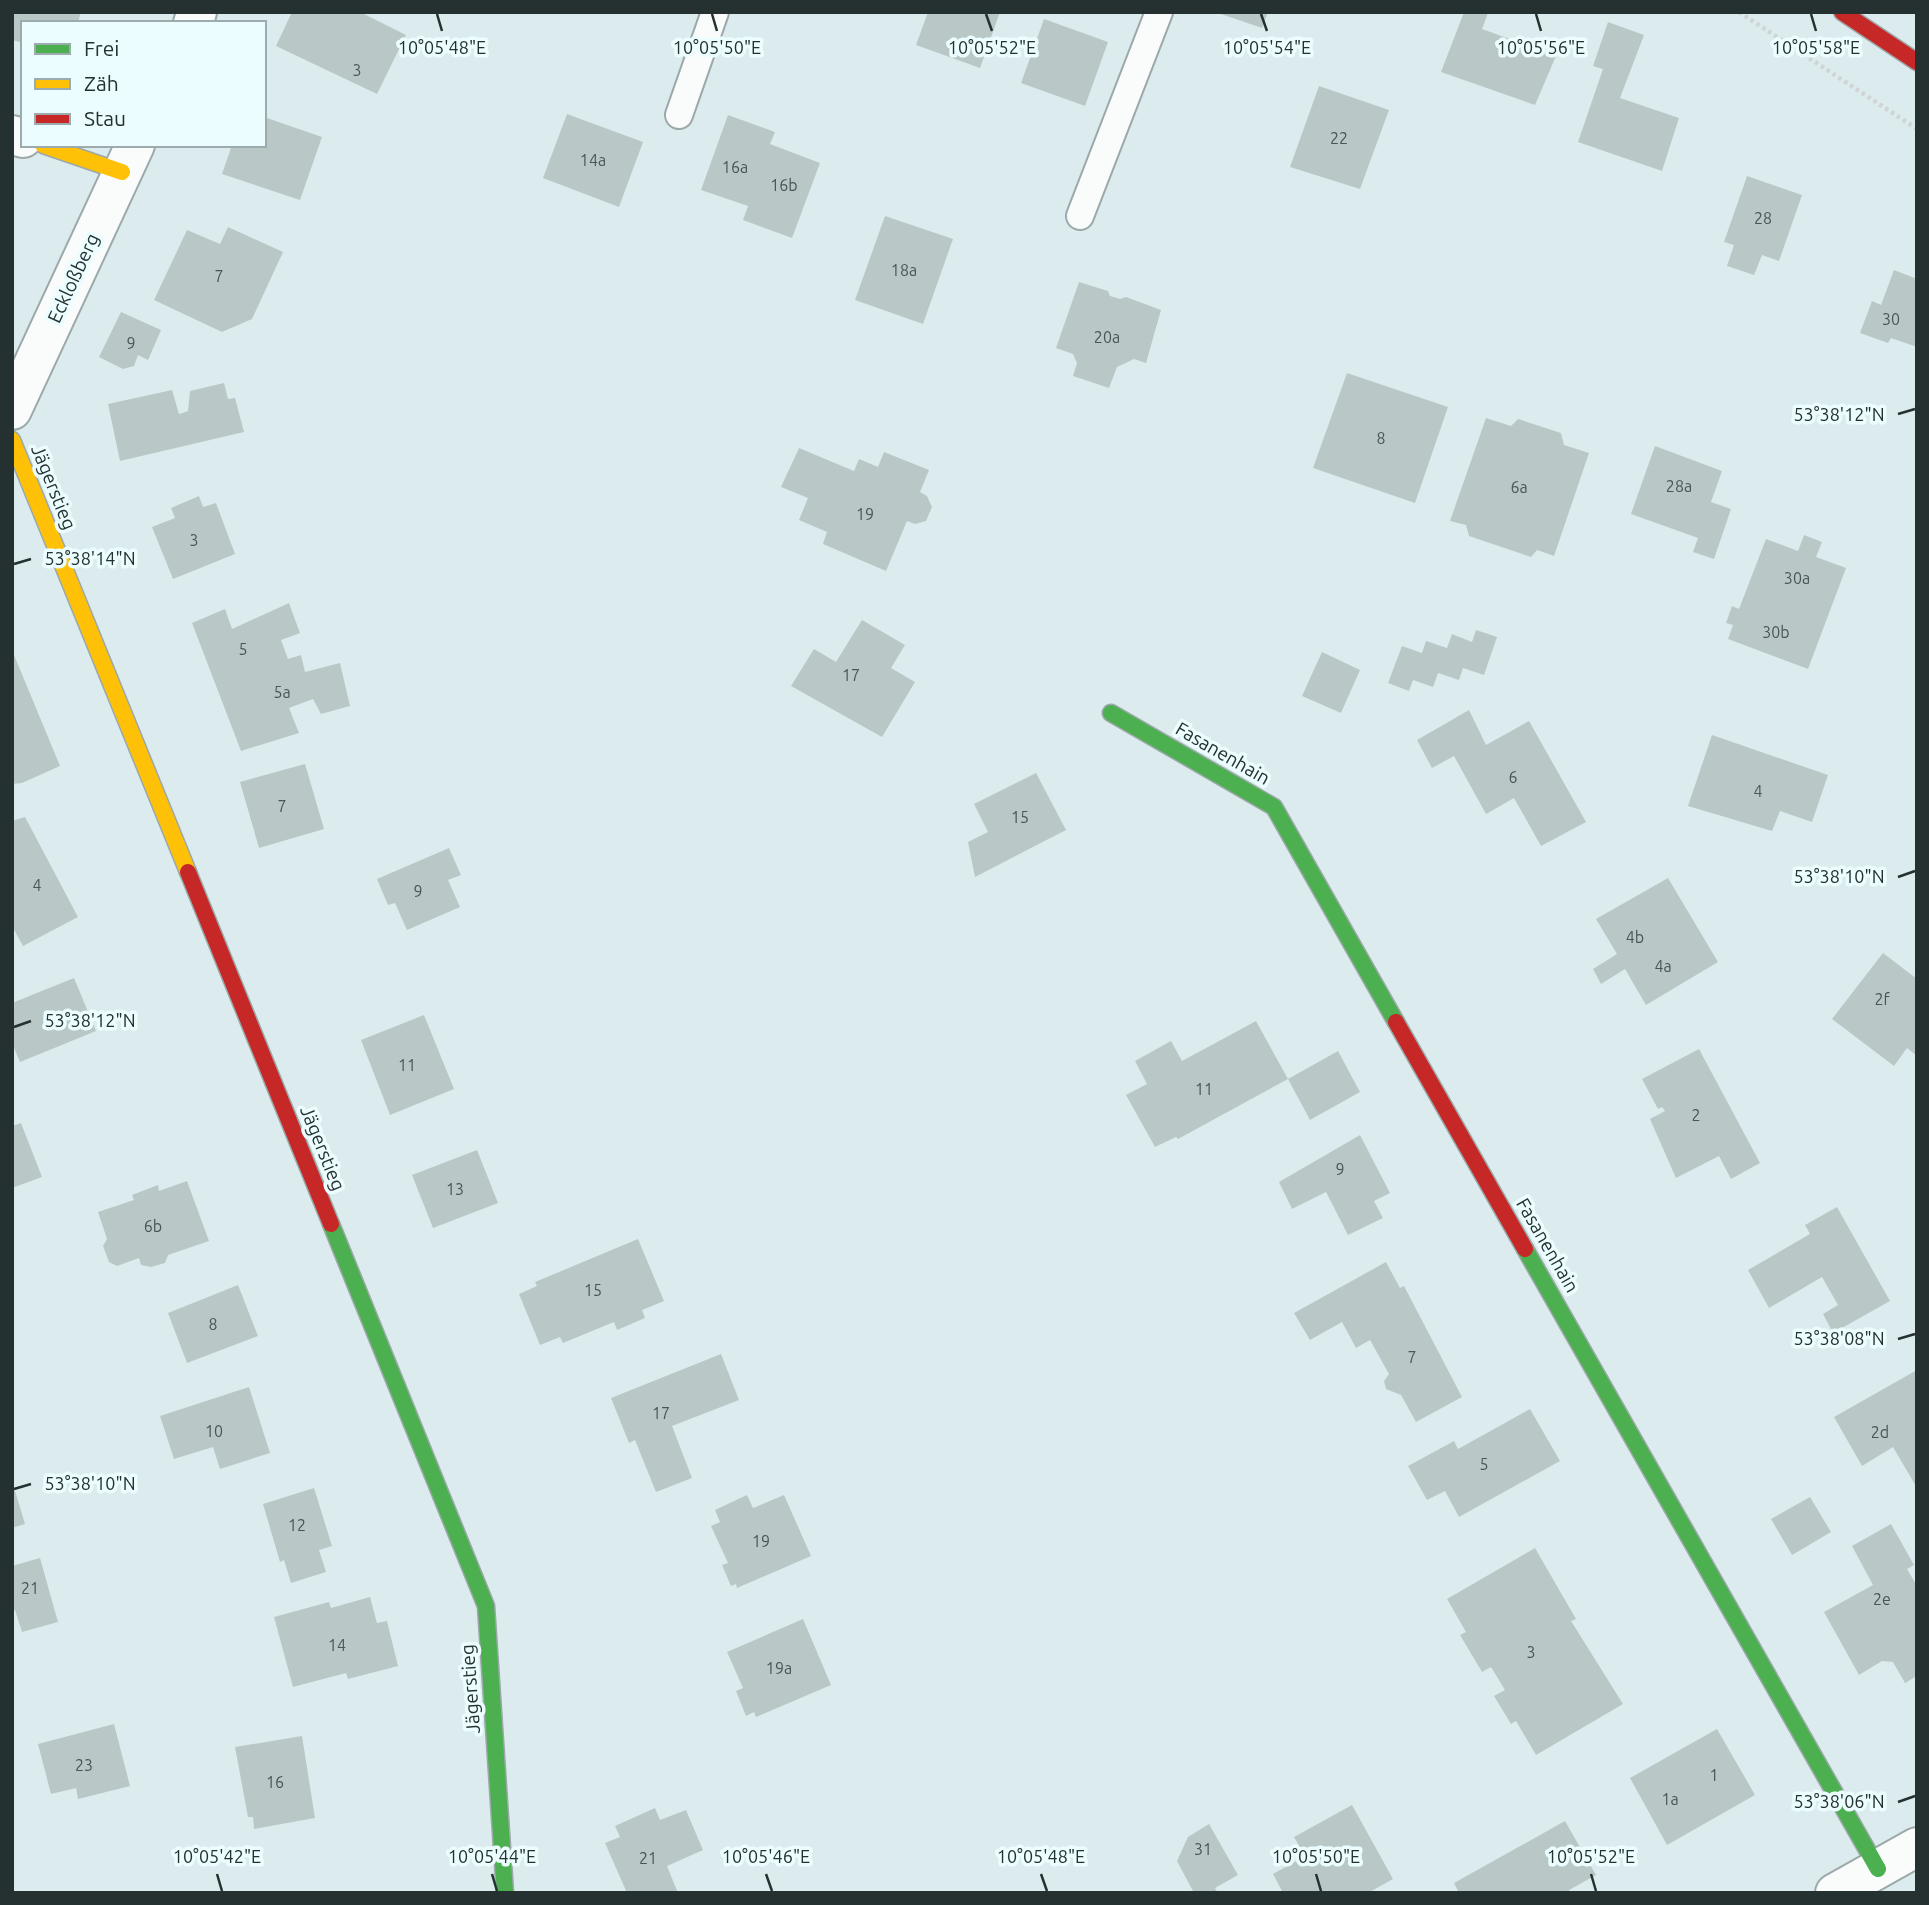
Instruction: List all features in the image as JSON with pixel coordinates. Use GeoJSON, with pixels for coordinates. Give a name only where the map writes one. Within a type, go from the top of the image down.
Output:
{"type":"FeatureCollection","features":[{"type":"Feature","properties":{"kind":"street"},"geometry":{"type":"LineString","coordinates":[[1842,12],[1917,62]]}},
{"type":"Feature","properties":{"kind":"street"},"geometry":{"type":"LineString","coordinates":[[55,147],[128,159]]}},
{"type":"Feature","properties":{"kind":"street","name":"Eckloßberg"},"geometry":{"type":"LineString","coordinates":[[12,410],[128,159]]}},
{"type":"Feature","properties":{"kind":"street","name":"Jägerstieg"},"geometry":{"type":"LineString","coordinates":[[12,440],[486,1606],[505,1893]]}},
{"type":"Feature","properties":{"kind":"street","name":"Fasanenhain"},"geometry":{"type":"LineString","coordinates":[[1111,713],[1274,807],[1878,1869]]}},
{"type":"Feature","properties":{"kind":"street"},"geometry":{"type":"LineString","coordinates":[[1835,1893],[1917,1847]]}},
{"type":"Feature","properties":{"kind":"lane"},"geometry":{"type":"LineString","coordinates":[[679,115],[715,12]]}},
{"type":"Feature","properties":{"kind":"lane"},"geometry":{"type":"LineString","coordinates":[[1080,216],[1159,12]]}},
{"type":"Feature","properties":{"kind":"path"},"geometry":{"type":"LineString","coordinates":[[1739,12],[1917,129]]}},
{"type":"Feature","properties":{"kind":"building"},"geometry":{"type":"Polygon","coordinates":[[[12,12],[81,12],[79,21],[21,21],[21,42],[12,40],[12,12]]]}},
{"type":"Feature","properties":{"kind":"building"},"geometry":{"type":"Polygon","coordinates":[[[292,12],[360,12],[406,35],[377,94],[276,46],[292,12]]]}},
{"type":"Feature","properties":{"kind":"building"},"geometry":{"type":"Polygon","coordinates":[[[928,12],[1000,12],[980,68],[916,45],[928,12]]]}},
{"type":"Feature","properties":{"kind":"building"},"geometry":{"type":"Polygon","coordinates":[[[1215,12],[1268,12],[1262,28],[1215,12]]]}},
{"type":"Feature","properties":{"kind":"building"},"geometry":{"type":"Polygon","coordinates":[[[1464,12],[1488,13],[1482,29],[1556,56],[1535,105],[1441,72],[1464,12]]]}},
{"type":"Feature","properties":{"kind":"building"},"geometry":{"type":"Polygon","coordinates":[[[1044,19],[1108,42],[1085,106],[1021,83],[1044,19]]]}},
{"type":"Feature","properties":{"kind":"building"},"geometry":{"type":"Polygon","coordinates":[[[1608,22],[1644,35],[1620,98],[1679,118],[1662,171],[1578,142],[1603,69],[1593,66],[1608,22]]]}},
{"type":"Feature","properties":{"kind":"building"},"geometry":{"type":"Polygon","coordinates":[[[1319,86],[1389,110],[1360,189],[1290,167],[1319,86]]]}},
{"type":"Feature","properties":{"kind":"building"},"geometry":{"type":"Polygon","coordinates":[[[567,114],[643,142],[619,207],[543,178],[567,114]]]}},
{"type":"Feature","properties":{"kind":"building"},"geometry":{"type":"Polygon","coordinates":[[[728,115],[775,132],[770,144],[820,163],[792,238],[743,220],[748,206],[701,190],[728,115]]]}},
{"type":"Feature","properties":{"kind":"building"},"geometry":{"type":"Polygon","coordinates":[[[266,118],[322,137],[300,200],[222,174],[231,147],[266,147],[266,118]]]}},
{"type":"Feature","properties":{"kind":"building"},"geometry":{"type":"Polygon","coordinates":[[[1747,176],[1802,195],[1779,261],[1762,255],[1754,275],[1727,266],[1734,245],[1724,242],[1747,176]]]}},
{"type":"Feature","properties":{"kind":"building"},"geometry":{"type":"Polygon","coordinates":[[[885,216],[953,239],[923,324],[855,300],[885,216]]]}},
{"type":"Feature","properties":{"kind":"building"},"geometry":{"type":"Polygon","coordinates":[[[228,227],[283,252],[252,319],[222,332],[154,300],[187,230],[220,244],[228,227]]]}},
{"type":"Feature","properties":{"kind":"building"},"geometry":{"type":"Polygon","coordinates":[[[1894,270],[1917,279],[1917,347],[1891,338],[1888,343],[1860,333],[1872,301],[1881,305],[1894,270]]]}},
{"type":"Feature","properties":{"kind":"building"},"geometry":{"type":"Polygon","coordinates":[[[1079,282],[1108,291],[1110,296],[1120,299],[1126,297],[1161,310],[1146,363],[1134,359],[1117,367],[1109,388],[1073,376],[1077,363],[1073,354],[1056,348],[1079,282]]]}},
{"type":"Feature","properties":{"kind":"building"},"geometry":{"type":"Polygon","coordinates":[[[121,312],[161,330],[148,360],[138,355],[134,366],[123,369],[99,357],[121,312]]]}},
{"type":"Feature","properties":{"kind":"building"},"geometry":{"type":"Polygon","coordinates":[[[1347,373],[1448,407],[1415,503],[1313,468],[1347,373]]]}},
{"type":"Feature","properties":{"kind":"building"},"geometry":{"type":"Polygon","coordinates":[[[224,383],[228,399],[235,398],[244,432],[120,461],[108,404],[172,390],[179,414],[188,411],[190,391],[224,383]]]}},
{"type":"Feature","properties":{"kind":"building"},"geometry":{"type":"Polygon","coordinates":[[[1486,418],[1511,426],[1518,419],[1561,433],[1564,445],[1589,453],[1554,556],[1537,550],[1531,557],[1469,536],[1466,525],[1450,521],[1486,418]]]}},
{"type":"Feature","properties":{"kind":"building"},"geometry":{"type":"Polygon","coordinates":[[[1655,446],[1722,471],[1711,502],[1731,509],[1714,559],[1693,552],[1698,538],[1631,514],[1655,446]]]}},
{"type":"Feature","properties":{"kind":"building"},"geometry":{"type":"Polygon","coordinates":[[[799,448],[854,471],[859,459],[878,467],[884,452],[929,470],[920,492],[927,496],[932,507],[926,521],[915,524],[907,521],[886,571],[823,544],[827,532],[799,520],[808,498],[781,487],[799,448]]]}},
{"type":"Feature","properties":{"kind":"building"},"geometry":{"type":"Polygon","coordinates":[[[199,496],[203,507],[216,503],[235,554],[173,579],[152,527],[175,518],[171,508],[199,496]]]}},
{"type":"Feature","properties":{"kind":"building"},"geometry":{"type":"Polygon","coordinates":[[[1804,535],[1822,542],[1816,557],[1846,568],[1808,669],[1728,639],[1733,625],[1726,623],[1732,606],[1739,609],[1766,539],[1798,551],[1804,535]]]}},
{"type":"Feature","properties":{"kind":"building"},"geometry":{"type":"Polygon","coordinates":[[[289,603],[300,633],[281,640],[288,659],[301,655],[305,672],[340,663],[350,706],[321,714],[313,699],[289,708],[299,733],[241,751],[192,623],[225,609],[232,629],[289,603]]]}},
{"type":"Feature","properties":{"kind":"building"},"geometry":{"type":"Polygon","coordinates":[[[862,620],[905,645],[891,668],[915,682],[882,737],[791,686],[814,649],[836,662],[862,620]]]}},
{"type":"Feature","properties":{"kind":"building"},"geometry":{"type":"Polygon","coordinates":[[[1476,630],[1497,637],[1484,675],[1463,668],[1459,680],[1438,673],[1433,687],[1413,680],[1409,691],[1388,683],[1402,646],[1422,653],[1426,641],[1447,648],[1452,634],[1472,642],[1476,630]]]}},
{"type":"Feature","properties":{"kind":"building"},"geometry":{"type":"Polygon","coordinates":[[[12,650],[60,766],[22,783],[12,784],[12,650]]]}},
{"type":"Feature","properties":{"kind":"building"},"geometry":{"type":"Polygon","coordinates":[[[1322,652],[1360,670],[1341,713],[1302,696],[1322,652]]]}},
{"type":"Feature","properties":{"kind":"building"},"geometry":{"type":"Polygon","coordinates":[[[1469,710],[1486,745],[1529,721],[1586,822],[1541,846],[1514,798],[1486,814],[1454,756],[1432,768],[1417,740],[1469,710]]]}},
{"type":"Feature","properties":{"kind":"building"},"geometry":{"type":"Polygon","coordinates":[[[1712,735],[1828,775],[1812,822],[1780,811],[1772,831],[1688,806],[1712,735]]]}},
{"type":"Feature","properties":{"kind":"building"},"geometry":{"type":"Polygon","coordinates":[[[305,764],[324,829],[259,848],[240,782],[305,764]]]}},
{"type":"Feature","properties":{"kind":"building"},"geometry":{"type":"Polygon","coordinates":[[[1036,773],[1066,830],[975,877],[968,842],[988,832],[974,804],[1036,773]]]}},
{"type":"Feature","properties":{"kind":"building"},"geometry":{"type":"Polygon","coordinates":[[[25,817],[78,917],[23,946],[12,926],[12,821],[25,817]]]}},
{"type":"Feature","properties":{"kind":"building"},"geometry":{"type":"Polygon","coordinates":[[[449,848],[461,875],[448,880],[460,907],[407,930],[395,903],[388,905],[377,879],[449,848]]]}},
{"type":"Feature","properties":{"kind":"building"},"geometry":{"type":"Polygon","coordinates":[[[1668,878],[1718,962],[1646,1005],[1625,969],[1601,984],[1593,969],[1617,954],[1596,919],[1668,878]]]}},
{"type":"Feature","properties":{"kind":"building"},"geometry":{"type":"Polygon","coordinates":[[[1883,953],[1917,979],[1917,1056],[1907,1048],[1894,1066],[1832,1019],[1883,953]]]}},
{"type":"Feature","properties":{"kind":"building"},"geometry":{"type":"Polygon","coordinates":[[[74,978],[96,1031],[20,1062],[12,1043],[12,1003],[74,978]]]}},
{"type":"Feature","properties":{"kind":"building"},"geometry":{"type":"Polygon","coordinates":[[[424,1015],[454,1089],[390,1115],[361,1040],[424,1015]]]}},
{"type":"Feature","properties":{"kind":"building"},"geometry":{"type":"Polygon","coordinates":[[[1256,1021],[1288,1079],[1178,1139],[1176,1137],[1155,1147],[1126,1095],[1147,1084],[1135,1061],[1171,1041],[1182,1061],[1256,1021]]]}},
{"type":"Feature","properties":{"kind":"building"},"geometry":{"type":"Polygon","coordinates":[[[1699,1049],[1760,1163],[1731,1179],[1719,1156],[1676,1178],[1650,1119],[1665,1111],[1662,1107],[1658,1109],[1642,1079],[1699,1049]]]}},
{"type":"Feature","properties":{"kind":"building"},"geometry":{"type":"Polygon","coordinates":[[[1338,1051],[1360,1092],[1310,1120],[1288,1079],[1338,1051]]]}},
{"type":"Feature","properties":{"kind":"building"},"geometry":{"type":"Polygon","coordinates":[[[21,1123],[42,1177],[12,1188],[12,1126],[21,1123]]]}},
{"type":"Feature","properties":{"kind":"building"},"geometry":{"type":"Polygon","coordinates":[[[1360,1135],[1390,1193],[1374,1201],[1383,1218],[1348,1235],[1326,1192],[1292,1209],[1279,1182],[1360,1135]]]}},
{"type":"Feature","properties":{"kind":"building"},"geometry":{"type":"Polygon","coordinates":[[[477,1150],[498,1203],[433,1228],[412,1175],[477,1150]]]}},
{"type":"Feature","properties":{"kind":"building"},"geometry":{"type":"Polygon","coordinates":[[[187,1181],[209,1241],[168,1255],[165,1263],[151,1267],[141,1265],[139,1258],[117,1266],[109,1262],[103,1246],[107,1239],[98,1212],[134,1200],[132,1195],[158,1185],[159,1191],[187,1181]]]}},
{"type":"Feature","properties":{"kind":"building"},"geometry":{"type":"Polygon","coordinates":[[[1837,1207],[1890,1301],[1833,1333],[1823,1314],[1838,1305],[1822,1277],[1769,1308],[1748,1270],[1810,1234],[1805,1225],[1837,1207]]]}},
{"type":"Feature","properties":{"kind":"building"},"geometry":{"type":"Polygon","coordinates":[[[638,1239],[664,1301],[642,1310],[645,1318],[617,1330],[614,1322],[563,1343],[560,1337],[540,1345],[519,1294],[537,1286],[535,1282],[638,1239]]]}},
{"type":"Feature","properties":{"kind":"building"},"geometry":{"type":"Polygon","coordinates":[[[1386,1262],[1400,1288],[1404,1286],[1462,1397],[1416,1422],[1401,1395],[1386,1389],[1384,1381],[1389,1374],[1370,1340],[1356,1348],[1342,1322],[1310,1340],[1294,1313],[1386,1262]]]}},
{"type":"Feature","properties":{"kind":"building"},"geometry":{"type":"Polygon","coordinates":[[[238,1285],[258,1336],[187,1363],[168,1313],[238,1285]]]}},
{"type":"Feature","properties":{"kind":"building"},"geometry":{"type":"Polygon","coordinates":[[[721,1354],[739,1400],[672,1426],[692,1478],[656,1492],[635,1440],[629,1443],[611,1398],[721,1354]]]}},
{"type":"Feature","properties":{"kind":"building"},"geometry":{"type":"Polygon","coordinates":[[[1917,1370],[1917,1488],[1893,1447],[1862,1466],[1834,1417],[1917,1370]]]}},
{"type":"Feature","properties":{"kind":"building"},"geometry":{"type":"Polygon","coordinates":[[[249,1387],[270,1453],[220,1469],[213,1447],[174,1459],[160,1416],[249,1387]]]}},
{"type":"Feature","properties":{"kind":"building"},"geometry":{"type":"Polygon","coordinates":[[[1530,1409],[1560,1461],[1459,1517],[1445,1491],[1427,1500],[1408,1466],[1454,1441],[1458,1449],[1530,1409]]]}},
{"type":"Feature","properties":{"kind":"building"},"geometry":{"type":"Polygon","coordinates":[[[12,1485],[25,1524],[12,1528],[12,1485]]]}},
{"type":"Feature","properties":{"kind":"building"},"geometry":{"type":"Polygon","coordinates":[[[314,1488],[332,1546],[319,1550],[326,1572],[291,1583],[284,1560],[280,1562],[263,1504],[314,1488]]]}},
{"type":"Feature","properties":{"kind":"building"},"geometry":{"type":"Polygon","coordinates":[[[747,1495],[753,1508],[784,1495],[811,1556],[737,1588],[736,1584],[731,1586],[722,1565],[728,1563],[711,1526],[720,1522],[715,1510],[747,1495]]]}},
{"type":"Feature","properties":{"kind":"building"},"geometry":{"type":"Polygon","coordinates":[[[1810,1497],[1831,1532],[1792,1555],[1771,1519],[1810,1497]]]}},
{"type":"Feature","properties":{"kind":"building"},"geometry":{"type":"Polygon","coordinates":[[[1891,1524],[1914,1565],[1907,1569],[1917,1586],[1917,1676],[1905,1683],[1893,1662],[1882,1661],[1859,1675],[1824,1612],[1873,1585],[1852,1546],[1891,1524]]]}},
{"type":"Feature","properties":{"kind":"building"},"geometry":{"type":"Polygon","coordinates":[[[1535,1548],[1576,1619],[1571,1621],[1623,1704],[1536,1755],[1516,1721],[1511,1724],[1494,1696],[1505,1690],[1491,1667],[1482,1672],[1460,1635],[1466,1632],[1447,1599],[1535,1548]]]}},
{"type":"Feature","properties":{"kind":"building"},"geometry":{"type":"Polygon","coordinates":[[[40,1558],[58,1622],[22,1632],[15,1610],[12,1610],[12,1566],[40,1558]]]}},
{"type":"Feature","properties":{"kind":"building"},"geometry":{"type":"Polygon","coordinates":[[[370,1597],[377,1623],[387,1621],[398,1666],[348,1679],[346,1673],[293,1687],[274,1617],[329,1602],[331,1608],[370,1597]]]}},
{"type":"Feature","properties":{"kind":"building"},"geometry":{"type":"Polygon","coordinates":[[[803,1619],[831,1685],[756,1717],[754,1712],[746,1716],[736,1691],[743,1688],[727,1652],[803,1619]]]}},
{"type":"Feature","properties":{"kind":"building"},"geometry":{"type":"Polygon","coordinates":[[[114,1724],[130,1786],[78,1799],[76,1788],[51,1794],[38,1744],[114,1724]]]}},
{"type":"Feature","properties":{"kind":"building"},"geometry":{"type":"Polygon","coordinates":[[[1717,1729],[1755,1795],[1667,1845],[1630,1778],[1717,1729]]]}},
{"type":"Feature","properties":{"kind":"building"},"geometry":{"type":"Polygon","coordinates":[[[302,1736],[315,1818],[254,1829],[253,1817],[248,1817],[235,1747],[302,1736]]]}},
{"type":"Feature","properties":{"kind":"building"},"geometry":{"type":"Polygon","coordinates":[[[1352,1805],[1393,1879],[1368,1893],[1283,1893],[1273,1874],[1305,1856],[1294,1837],[1352,1805]]]}},
{"type":"Feature","properties":{"kind":"building"},"geometry":{"type":"Polygon","coordinates":[[[655,1808],[660,1820],[686,1810],[703,1850],[667,1866],[678,1893],[627,1893],[605,1843],[620,1837],[615,1826],[655,1808]]]}},
{"type":"Feature","properties":{"kind":"building"},"geometry":{"type":"Polygon","coordinates":[[[1565,1821],[1596,1875],[1569,1890],[1570,1893],[1459,1893],[1454,1883],[1565,1821]]]}},
{"type":"Feature","properties":{"kind":"building"},"geometry":{"type":"Polygon","coordinates":[[[1209,1824],[1238,1875],[1215,1888],[1218,1893],[1194,1893],[1177,1861],[1188,1837],[1209,1824]]]}},
{"type":"Feature","properties":{"kind":"traffic: fast"},"geometry":{"type":"LineString","coordinates":[[1111,713],[1274,807],[1396,1022]]}},
{"type":"Feature","properties":{"kind":"traffic: fast"},"geometry":{"type":"LineString","coordinates":[[331,1224],[486,1606],[505,1893]]}},
{"type":"Feature","properties":{"kind":"traffic: fast"},"geometry":{"type":"LineString","coordinates":[[1525,1249],[1878,1869]]}},
{"type":"Feature","properties":{"kind":"traffic: slow"},"geometry":{"type":"LineString","coordinates":[[49,147],[122,172]]}},
{"type":"Feature","properties":{"kind":"traffic: slow"},"geometry":{"type":"LineString","coordinates":[[12,440],[188,872]]}},
{"type":"Feature","properties":{"kind":"traffic: jam"},"geometry":{"type":"LineString","coordinates":[[1842,12],[1917,62]]}},
{"type":"Feature","properties":{"kind":"traffic: jam"},"geometry":{"type":"LineString","coordinates":[[188,872],[331,1224]]}},
{"type":"Feature","properties":{"kind":"traffic: jam"},"geometry":{"type":"LineString","coordinates":[[1396,1022],[1525,1249]]}}]}
